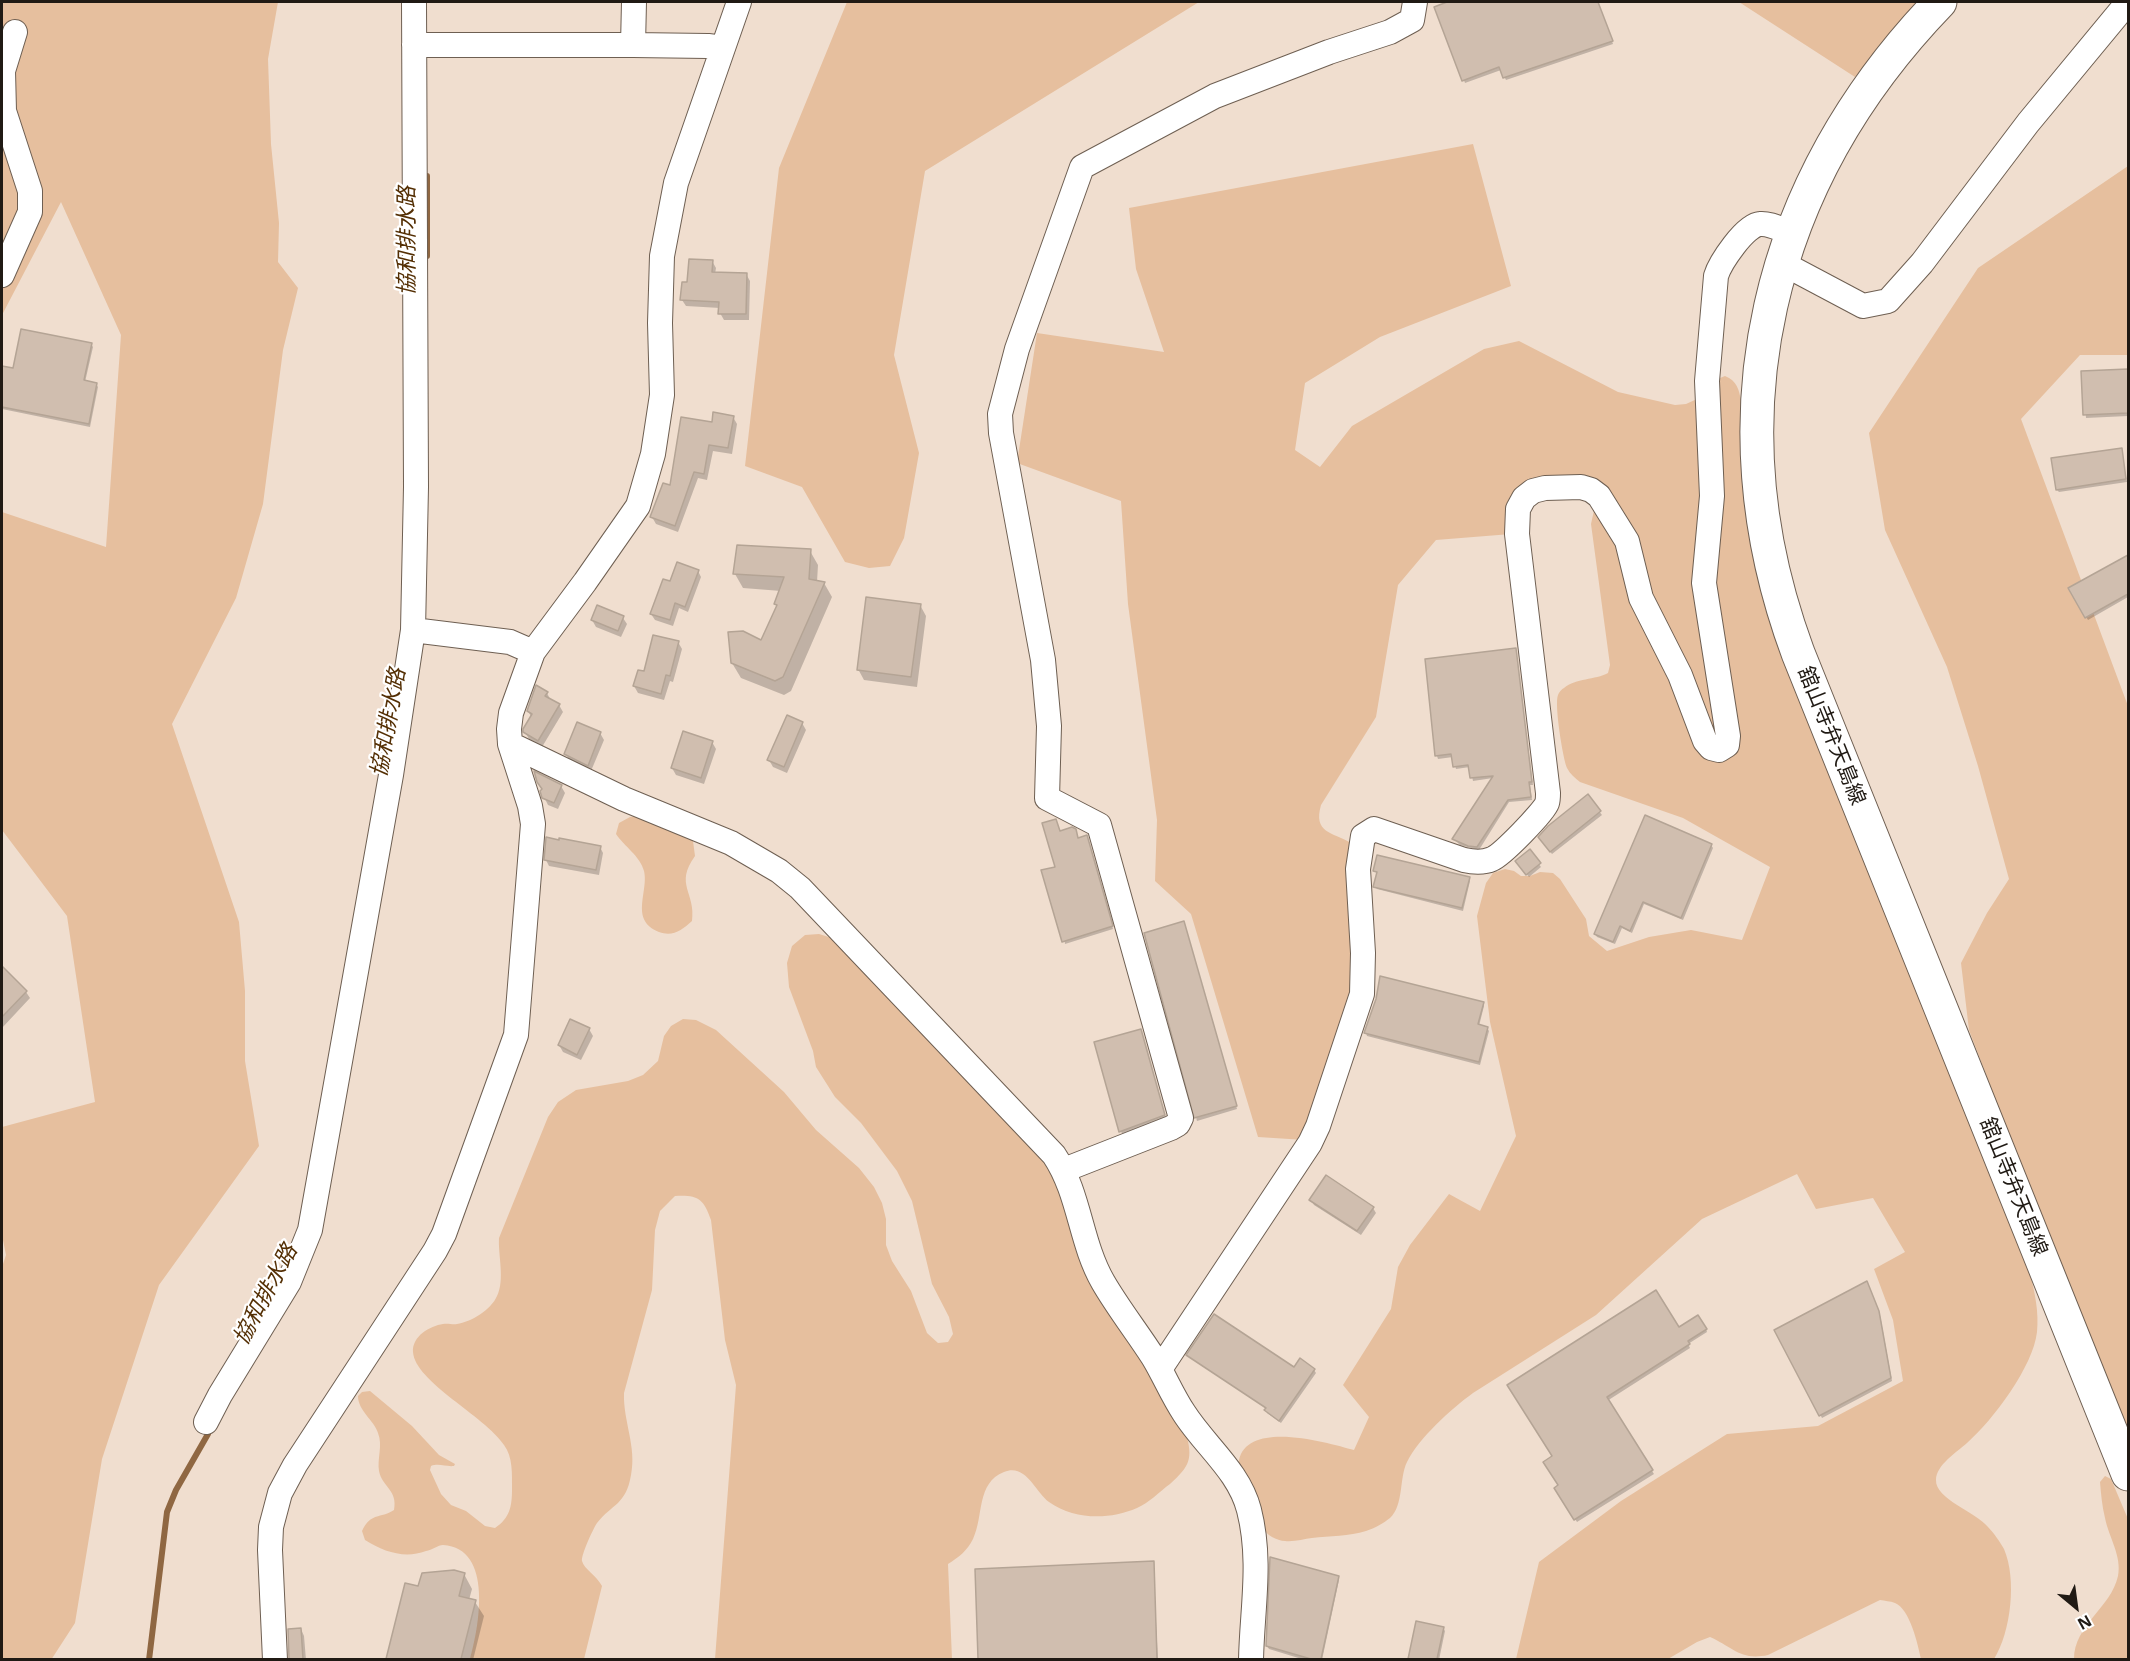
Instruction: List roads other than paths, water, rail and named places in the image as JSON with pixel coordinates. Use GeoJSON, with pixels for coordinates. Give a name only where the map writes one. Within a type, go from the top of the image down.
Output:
{"type":"FeatureCollection","features":[{"type":"Feature","properties":{"kind":"main road","name":"舘山寺弁天島線"},"geometry":{"type":"LineString","coordinates":[[1940,2],[1898,48],[1861,97],[1815,177],[1787,248],[1767,322],[1762,352],[1757,434],[1761,505],[1765,536],[1779,595],[1802,664],[2128,1474]]}},
{"type":"Feature","properties":{"kind":"street"},"geometry":{"type":"LineString","coordinates":[[206,1422],[289,1282],[310,1230],[391,775],[422,631],[416,487],[423,45],[414,2]]}},
{"type":"Feature","properties":{"kind":"street"},"geometry":{"type":"LineString","coordinates":[[633,45],[634,2]]}},
{"type":"Feature","properties":{"kind":"street"},"geometry":{"type":"LineString","coordinates":[[275,1659],[270,1538],[273,1515],[280,1493],[295,1465],[440,1243],[516,1035],[533,824],[530,806],[510,744],[511,713],[533,652],[638,506],[653,454],[663,395],[660,323],[662,256],[676,183],[739,2]]}},
{"type":"Feature","properties":{"kind":"street"},"geometry":{"type":"LineString","coordinates":[[1064,1170],[1171,1128],[1178,1124],[1181,1118],[1099,825],[1047,798],[1049,726],[1043,660],[1001,433],[1000,414],[1017,349],[1082,167],[1215,96],[1329,52],[1390,32],[1412,20],[1415,2]]}},
{"type":"Feature","properties":{"kind":"street"},"geometry":{"type":"LineString","coordinates":[[1160,1369],[1304,1153],[1318,1126],[1362,994],[1364,964],[1358,869],[1363,836],[1374,829],[1464,860],[1478,862],[1492,859],[1503,851],[1547,804],[1548,793],[1517,534],[1518,509],[1524,498],[1533,491],[1545,488],[1581,487],[1599,496],[1627,541],[1641,598],[1680,675],[1706,741],[1711,748],[1719,750],[1726,745],[1728,736],[1704,583],[1712,496],[1707,381],[1716,276],[1723,261],[1751,226],[1769,225],[1787,248],[1863,306],[1888,301],[1922,263],[2028,123],[2128,2]]}},
{"type":"Feature","properties":{"kind":"street"},"geometry":{"type":"LineString","coordinates":[[2,275],[30,212],[30,191],[4,111],[3,71],[15,32]]}},
{"type":"Feature","properties":{"kind":"street"},"geometry":{"type":"LineString","coordinates":[[423,45],[633,45],[723,48]]}},
{"type":"Feature","properties":{"kind":"street"},"geometry":{"type":"LineString","coordinates":[[422,631],[510,642],[533,652]]}},
{"type":"Feature","properties":{"kind":"street"},"geometry":{"type":"LineString","coordinates":[[510,744],[624,799],[731,843],[779,871],[808,896],[1054,1155],[1071,1186],[1093,1262],[1102,1281],[1160,1369],[1184,1414],[1227,1467],[1247,1504],[1257,1553],[1251,1659]]}},
{"type":"Feature","properties":{"kind":"waterway","name":"協和排水路"},"geometry":{"type":"LineString","coordinates":[[427,176],[427,256]]}},
{"type":"Feature","properties":{"kind":"waterway","name":"協和排水路"},"geometry":{"type":"LineString","coordinates":[[149,1660],[167,1512],[176,1490],[208,1434]]}}]}
